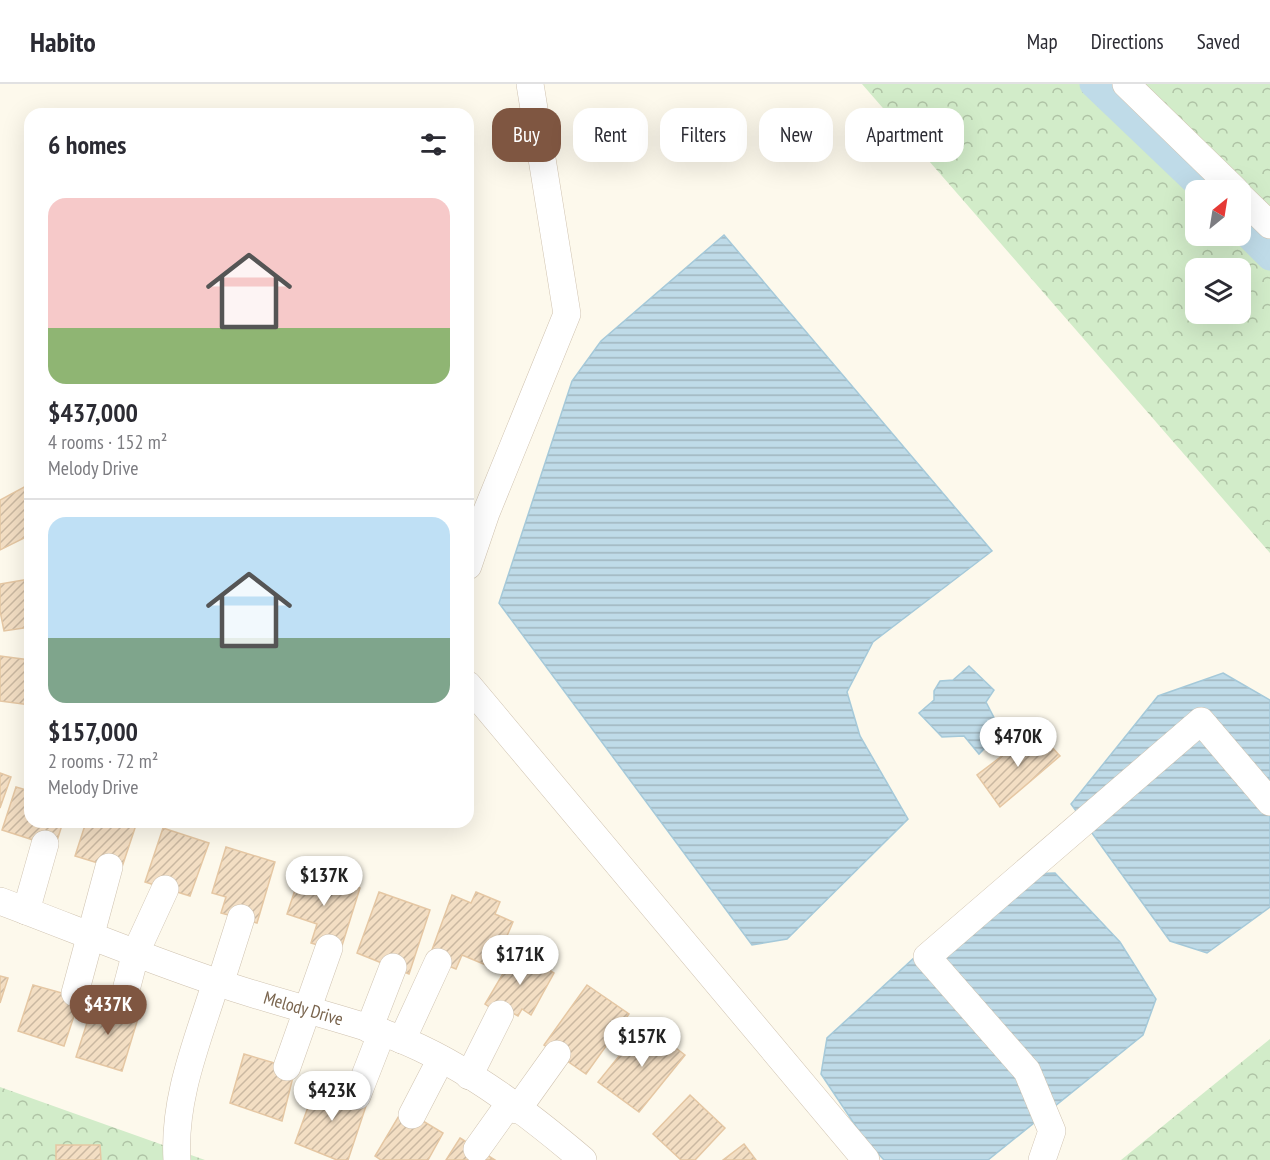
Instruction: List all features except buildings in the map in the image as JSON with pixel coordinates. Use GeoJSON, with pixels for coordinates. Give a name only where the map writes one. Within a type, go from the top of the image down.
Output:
{"type":"FeatureCollection","features":[{"type":"Feature","properties":{"kind":"street"},"geometry":{"type":"LineString","coordinates":[[474,548],[486,513],[567,314],[530,84]]}},
{"type":"Feature","properties":{"kind":"street"},"geometry":{"type":"LineString","coordinates":[[1126,84],[1225,180]]}},
{"type":"Feature","properties":{"kind":"street"},"geometry":{"type":"LineString","coordinates":[[1251,207],[1270,225]]}},
{"type":"Feature","properties":{"kind":"street"},"geometry":{"type":"LineString","coordinates":[[474,692],[866,1160]]}},
{"type":"Feature","properties":{"kind":"street"},"geometry":{"type":"LineString","coordinates":[[1042,1160],[1052,1131],[1027,1071],[927,957],[1202,722],[1270,802]]}},
{"type":"Feature","properties":{"kind":"street"},"geometry":{"type":"LineString","coordinates":[[7,905],[45,844]]}},
{"type":"Feature","properties":{"kind":"street"},"geometry":{"type":"LineString","coordinates":[[75,993],[109,867]]}},
{"type":"Feature","properties":{"kind":"street"},"geometry":{"type":"LineString","coordinates":[[122,1009],[136,952],[165,889]]}},
{"type":"Feature","properties":{"kind":"street","name":"Melody Drive"},"geometry":{"type":"LineString","coordinates":[[7,905],[218,983],[306,1008],[384,1034],[441,1059],[513,1107],[583,1160]]}},
{"type":"Feature","properties":{"kind":"street"},"geometry":{"type":"LineString","coordinates":[[177,1160],[176,1140],[182,1089],[241,918]]}},
{"type":"Feature","properties":{"kind":"street"},"geometry":{"type":"LineString","coordinates":[[287,1067],[329,948]]}},
{"type":"Feature","properties":{"kind":"street"},"geometry":{"type":"LineString","coordinates":[[357,1096],[384,1034],[438,962]]}},
{"type":"Feature","properties":{"kind":"street"},"geometry":{"type":"LineString","coordinates":[[384,1034],[393,967]]}},
{"type":"Feature","properties":{"kind":"street"},"geometry":{"type":"LineString","coordinates":[[469,1076],[500,1014]]}},
{"type":"Feature","properties":{"kind":"street"},"geometry":{"type":"LineString","coordinates":[[477,1149],[557,1054]]}},
{"type":"Feature","properties":{"kind":"street"},"geometry":{"type":"LineString","coordinates":[[412,1115],[441,1059]]}},
{"type":"Feature","properties":{"kind":"green space"},"geometry":{"type":"Polygon","coordinates":[[[862,84],[1270,84],[1270,553],[930,162],[964,162],[964,108],[883,108],[862,84]]]}},
{"type":"Feature","properties":{"kind":"green space"},"geometry":{"type":"Polygon","coordinates":[[[1270,1039],[1270,1160],[1121,1160],[1270,1039]]]}},
{"type":"Feature","properties":{"kind":"green space"},"geometry":{"type":"Polygon","coordinates":[[[0,1087],[205,1160],[0,1160],[0,1087]]]}},
{"type":"Feature","properties":{"kind":"water"},"geometry":{"type":"Polygon","coordinates":[[[724,235],[992,551],[873,642],[847,692],[860,736],[908,819],[787,939],[752,945],[499,603],[572,381],[601,341],[724,235]]]}},
{"type":"Feature","properties":{"kind":"water"},"geometry":{"type":"Polygon","coordinates":[[[969,666],[994,690],[986,702],[1001,731],[979,754],[964,736],[942,737],[919,713],[934,700],[934,691],[940,681],[953,680],[969,666]]]}},
{"type":"Feature","properties":{"kind":"water"},"geometry":{"type":"Polygon","coordinates":[[[1223,673],[1270,700],[1270,907],[1207,953],[1170,941],[1071,804],[1158,696],[1223,673]]]}},
{"type":"Feature","properties":{"kind":"water"},"geometry":{"type":"Polygon","coordinates":[[[1055,873],[1120,942],[1156,999],[1143,1035],[988,1160],[884,1160],[863,1137],[821,1074],[827,1038],[991,887],[1023,874],[1055,873]]]}},
{"type":"Feature","properties":{"kind":"waterway"},"geometry":{"type":"LineString","coordinates":[[1093,84],[1194,180]]}},
{"type":"Feature","properties":{"kind":"waterway"},"geometry":{"type":"LineString","coordinates":[[1251,238],[1270,257]]}}]}
